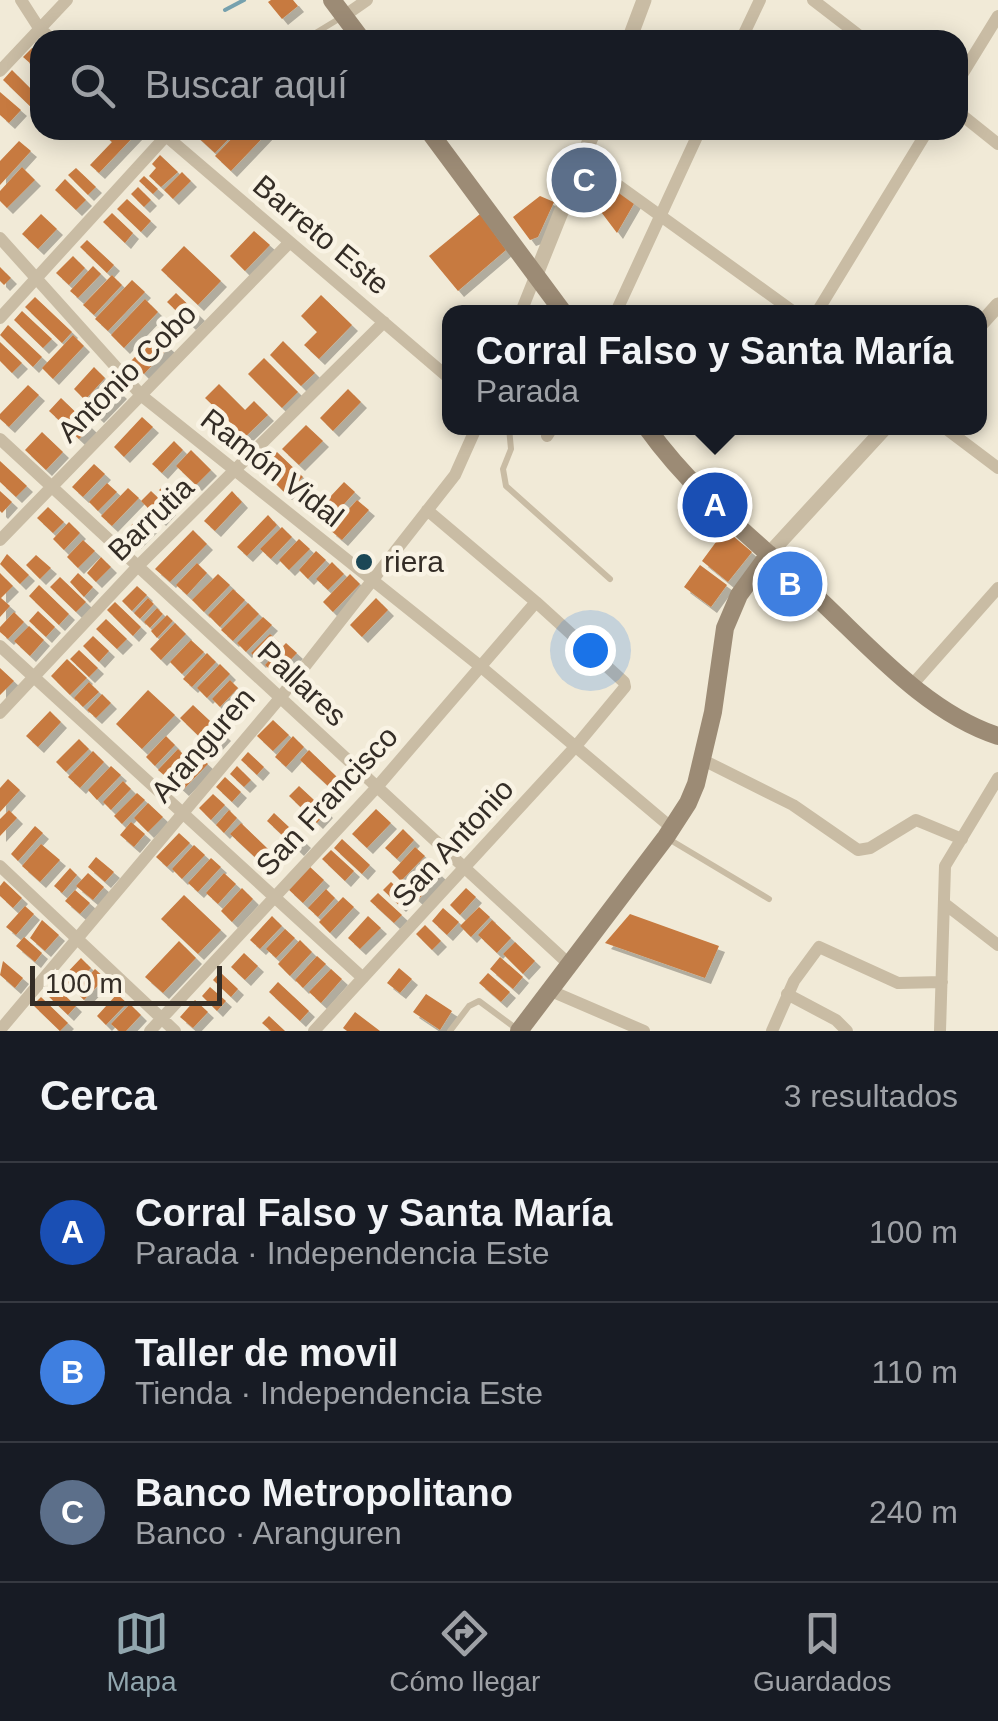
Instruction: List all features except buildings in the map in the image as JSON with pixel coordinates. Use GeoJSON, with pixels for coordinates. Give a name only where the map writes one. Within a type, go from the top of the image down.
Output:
{"type":"FeatureCollection","features":[{"type":"Feature","properties":{"kind":"main road"},"geometry":{"type":"LineString","coordinates":[[332,0],[354,30]]}},
{"type":"Feature","properties":{"kind":"main road"},"geometry":{"type":"LineString","coordinates":[[435,140],[557,305]]}},
{"type":"Feature","properties":{"kind":"main road"},"geometry":{"type":"LineString","coordinates":[[653,435],[681,471],[912,685],[956,718],[998,736]]}},
{"type":"Feature","properties":{"kind":"main road"},"geometry":{"type":"LineString","coordinates":[[519,1031],[670,833],[692,794],[713,712],[726,628],[739,594],[769,554]]}},
{"type":"Feature","properties":{"kind":"street"},"geometry":{"type":"LineString","coordinates":[[22,0],[41,30]]}},
{"type":"Feature","properties":{"kind":"street"},"geometry":{"type":"LineString","coordinates":[[39,28],[67,0]]}},
{"type":"Feature","properties":{"kind":"street"},"geometry":{"type":"LineString","coordinates":[[344,16],[367,0]]}},
{"type":"Feature","properties":{"kind":"street"},"geometry":{"type":"LineString","coordinates":[[633,30],[644,0]]}},
{"type":"Feature","properties":{"kind":"street"},"geometry":{"type":"LineString","coordinates":[[746,30],[760,0]]}},
{"type":"Feature","properties":{"kind":"street"},"geometry":{"type":"LineString","coordinates":[[813,0],[852,30]]}},
{"type":"Feature","properties":{"kind":"street"},"geometry":{"type":"LineString","coordinates":[[968,66],[998,16]]}},
{"type":"Feature","properties":{"kind":"street"},"geometry":{"type":"LineString","coordinates":[[0,71],[30,38]]}},
{"type":"Feature","properties":{"kind":"street"},"geometry":{"type":"LineString","coordinates":[[968,120],[998,144]]}},
{"type":"Feature","properties":{"kind":"street"},"geometry":{"type":"LineString","coordinates":[[0,318],[156,140]]}},
{"type":"Feature","properties":{"kind":"street","name":"Barreto Este"},"geometry":{"type":"LineString","coordinates":[[170,140],[442,371]]}},
{"type":"Feature","properties":{"kind":"street"},"geometry":{"type":"LineString","coordinates":[[525,305],[590,140]]}},
{"type":"Feature","properties":{"kind":"street"},"geometry":{"type":"LineString","coordinates":[[619,305],[695,140]]}},
{"type":"Feature","properties":{"kind":"street"},"geometry":{"type":"LineString","coordinates":[[821,305],[922,140]]}},
{"type":"Feature","properties":{"kind":"street"},"geometry":{"type":"LineString","coordinates":[[582,160],[784,305]]}},
{"type":"Feature","properties":{"kind":"street","name":"Ramón Vidal"},"geometry":{"type":"LineString","coordinates":[[0,238],[142,396],[480,666],[576,746],[670,833]]}},
{"type":"Feature","properties":{"kind":"street","name":"Antonio Cobo"},"geometry":{"type":"LineString","coordinates":[[0,540],[290,242]]}},
{"type":"Feature","properties":{"kind":"street","name":"Barrutia"},"geometry":{"type":"LineString","coordinates":[[0,713],[138,566],[384,322]]}},
{"type":"Feature","properties":{"kind":"street","name":"Aranguren"},"geometry":{"type":"LineString","coordinates":[[0,1030],[280,698],[455,475],[473,435]]}},
{"type":"Feature","properties":{"kind":"street"},"geometry":{"type":"LineString","coordinates":[[769,554],[879,435]]}},
{"type":"Feature","properties":{"kind":"street"},"geometry":{"type":"LineString","coordinates":[[954,435],[998,468]]}},
{"type":"Feature","properties":{"kind":"street","name":"Pallares"},"geometry":{"type":"LineString","coordinates":[[0,439],[570,965]]}},
{"type":"Feature","properties":{"kind":"street"},"geometry":{"type":"LineString","coordinates":[[428,510],[536,602]]}},
{"type":"Feature","properties":{"kind":"street"},"geometry":{"type":"LineString","coordinates":[[912,685],[998,588]]}},
{"type":"Feature","properties":{"kind":"street","name":"San Francisco"},"geometry":{"type":"LineString","coordinates":[[150,1031],[378,788],[536,602]]}},
{"type":"Feature","properties":{"kind":"street","name":"San Antonio"},"geometry":{"type":"LineString","coordinates":[[314,1031],[576,746],[625,687],[536,602]]}},
{"type":"Feature","properties":{"kind":"street"},"geometry":{"type":"LineString","coordinates":[[0,646],[363,978]]}},
{"type":"Feature","properties":{"kind":"street"},"geometry":{"type":"LineString","coordinates":[[701,759],[793,805],[854,849],[870,848],[916,820],[962,839]]}},
{"type":"Feature","properties":{"kind":"street"},"geometry":{"type":"LineString","coordinates":[[940,1031],[946,866],[998,778]]}},
{"type":"Feature","properties":{"kind":"street"},"geometry":{"type":"LineString","coordinates":[[0,866],[175,1031]]}},
{"type":"Feature","properties":{"kind":"street"},"geometry":{"type":"LineString","coordinates":[[945,904],[998,945]]}},
{"type":"Feature","properties":{"kind":"street"},"geometry":{"type":"LineString","coordinates":[[772,1031],[788,994],[820,947],[898,983],[942,982]]}},
{"type":"Feature","properties":{"kind":"street"},"geometry":{"type":"LineString","coordinates":[[551,991],[644,1031]]}},
{"type":"Feature","properties":{"kind":"street"},"geometry":{"type":"LineString","coordinates":[[788,994],[836,1020],[848,1031]]}},
{"type":"Feature","properties":{"kind":"lane"},"geometry":{"type":"LineString","coordinates":[[321,30],[344,16]]}},
{"type":"Feature","properties":{"kind":"lane"},"geometry":{"type":"LineString","coordinates":[[510,435],[511,449],[502,469],[506,486],[610,580]]}},
{"type":"Feature","properties":{"kind":"lane"},"geometry":{"type":"LineString","coordinates":[[670,833],[769,898]]}},
{"type":"Feature","properties":{"kind":"lane"},"geometry":{"type":"LineString","coordinates":[[450,1031],[468,1006],[478,1001],[519,1031]]}},
{"type":"Feature","properties":{"kind":"waterway"},"geometry":{"type":"LineString","coordinates":[[225,10],[244,0]]}},
{"type":"Feature","properties":{"kind":"place","name":"Banco Metropolitano"},"geometry":{"type":"Point","coordinates":[584,180]}},
{"type":"Feature","properties":{"kind":"place","name":"Corral Falso y Santa María"},"geometry":{"type":"Point","coordinates":[715,505]}},
{"type":"Feature","properties":{"kind":"place","name":"riera"},"geometry":{"type":"Point","coordinates":[364,562]}},
{"type":"Feature","properties":{"kind":"place","name":"Taller de movil"},"geometry":{"type":"Point","coordinates":[790,584]}}]}
